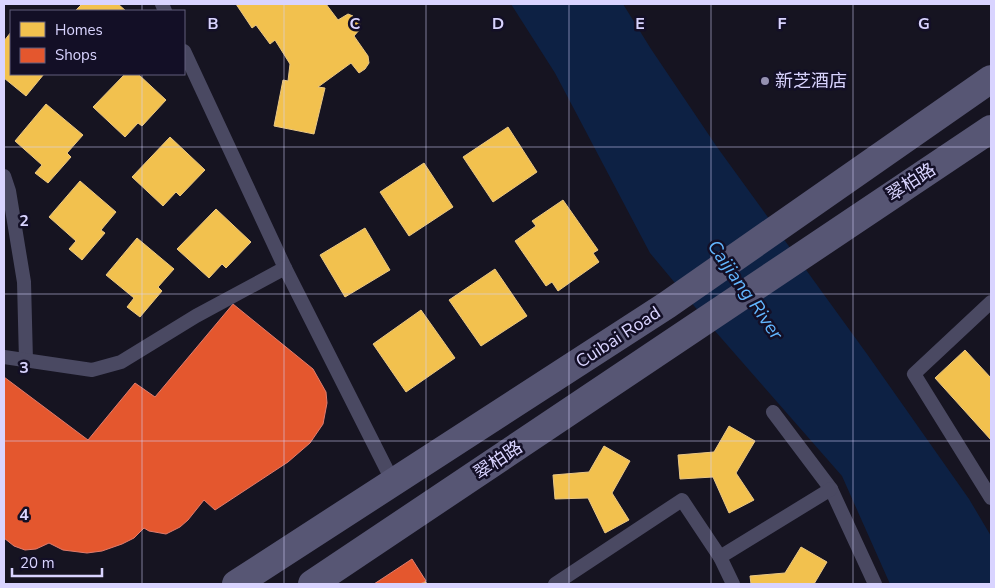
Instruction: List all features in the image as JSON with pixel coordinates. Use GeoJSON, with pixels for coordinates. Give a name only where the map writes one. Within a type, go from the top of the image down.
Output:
{"type":"FeatureCollection","features":[{"type":"Feature","properties":{"kind":"main road","name":"Cuibai Road"},"geometry":{"type":"LineString","coordinates":[[236,584],[667,305],[991,79]]}},
{"type":"Feature","properties":{"kind":"main road","name":"翠柏路"},"geometry":{"type":"LineString","coordinates":[[831,235],[991,130]]}},
{"type":"Feature","properties":{"kind":"main road","name":"Cuibai Road"},"geometry":{"type":"LineString","coordinates":[[684,334],[831,235]]}},
{"type":"Feature","properties":{"kind":"main road","name":"翠柏路"},"geometry":{"type":"LineString","coordinates":[[312,584],[684,334]]}},
{"type":"Feature","properties":{"kind":"lane"},"geometry":{"type":"LineString","coordinates":[[185,53],[285,268],[394,482]]}},
{"type":"Feature","properties":{"kind":"lane"},"geometry":{"type":"LineString","coordinates":[[4,176],[9,191],[24,282],[26,361]]}},
{"type":"Feature","properties":{"kind":"lane"},"geometry":{"type":"LineString","coordinates":[[4,357],[92,370],[121,362],[196,316],[285,268]]}},
{"type":"Feature","properties":{"kind":"lane"},"geometry":{"type":"LineString","coordinates":[[991,302],[914,374],[991,498]]}},
{"type":"Feature","properties":{"kind":"lane"},"geometry":{"type":"LineString","coordinates":[[773,412],[831,489],[875,584]]}},
{"type":"Feature","properties":{"kind":"lane"},"geometry":{"type":"LineString","coordinates":[[720,557],[831,489]]}},
{"type":"Feature","properties":{"kind":"lane"},"geometry":{"type":"LineString","coordinates":[[555,584],[682,500],[720,557],[733,584]]}},
{"type":"Feature","properties":{"kind":"water","name":"Caijiang River"},"geometry":{"type":"Polygon","coordinates":[[[511,4],[623,4],[717,147],[969,499],[991,536],[991,584],[890,584],[842,476],[715,331],[650,253],[555,73],[511,4]]]}},
{"type":"Feature","properties":{"kind":"building: Homes"},"geometry":{"type":"Polygon","coordinates":[[[82,4],[118,4],[125,10],[76,10],[82,4]]]}},
{"type":"Feature","properties":{"kind":"building: Homes"},"geometry":{"type":"Polygon","coordinates":[[[236,4],[326,4],[338,20],[348,14],[353,16],[360,24],[360,29],[354,36],[368,56],[369,63],[359,73],[351,63],[318,87],[325,88],[314,134],[274,126],[283,80],[288,81],[290,64],[275,40],[270,44],[256,25],[252,28],[236,4]]]}},
{"type":"Feature","properties":{"kind":"building: Homes"},"geometry":{"type":"Polygon","coordinates":[[[10,33],[10,75],[43,75],[26,96],[4,78],[4,41],[10,33]]]}},
{"type":"Feature","properties":{"kind":"building: Homes"},"geometry":{"type":"Polygon","coordinates":[[[124,75],[139,75],[166,100],[142,126],[138,123],[125,137],[93,107],[124,75]]]}},
{"type":"Feature","properties":{"kind":"building: Homes"},"geometry":{"type":"Polygon","coordinates":[[[46,104],[83,135],[67,153],[71,157],[48,183],[35,173],[42,165],[15,141],[46,104]]]}},
{"type":"Feature","properties":{"kind":"building: Homes"},"geometry":{"type":"Polygon","coordinates":[[[508,127],[537,172],[493,202],[463,157],[508,127]]]}},
{"type":"Feature","properties":{"kind":"building: Homes"},"geometry":{"type":"Polygon","coordinates":[[[170,137],[205,170],[180,196],[176,192],[163,206],[132,177],[170,137]]]}},
{"type":"Feature","properties":{"kind":"building: Homes"},"geometry":{"type":"Polygon","coordinates":[[[424,163],[453,207],[409,236],[380,192],[424,163]]]}},
{"type":"Feature","properties":{"kind":"building: Homes"},"geometry":{"type":"Polygon","coordinates":[[[80,181],[116,212],[101,230],[105,233],[82,260],[69,249],[76,241],[49,217],[80,181]]]}},
{"type":"Feature","properties":{"kind":"building: Homes"},"geometry":{"type":"Polygon","coordinates":[[[563,200],[598,250],[593,253],[599,262],[558,291],[552,282],[546,286],[515,241],[536,226],[532,221],[563,200]]]}},
{"type":"Feature","properties":{"kind":"building: Homes"},"geometry":{"type":"Polygon","coordinates":[[[216,209],[251,242],[226,268],[222,264],[209,278],[177,249],[216,209]]]}},
{"type":"Feature","properties":{"kind":"building: Homes"},"geometry":{"type":"Polygon","coordinates":[[[365,228],[390,270],[345,297],[320,255],[365,228]]]}},
{"type":"Feature","properties":{"kind":"building: Homes"},"geometry":{"type":"Polygon","coordinates":[[[137,238],[174,269],[158,287],[162,291],[140,317],[127,307],[134,298],[106,275],[137,238]]]}},
{"type":"Feature","properties":{"kind":"building: Homes"},"geometry":{"type":"Polygon","coordinates":[[[495,269],[527,316],[481,346],[449,300],[495,269]]]}},
{"type":"Feature","properties":{"kind":"building: Homes"},"geometry":{"type":"Polygon","coordinates":[[[421,310],[455,358],[406,392],[373,344],[421,310]]]}},
{"type":"Feature","properties":{"kind":"building: Homes"},"geometry":{"type":"Polygon","coordinates":[[[965,350],[991,378],[991,440],[935,378],[965,350]]]}},
{"type":"Feature","properties":{"kind":"building: Homes"},"geometry":{"type":"Polygon","coordinates":[[[181,367],[235,409],[202,451],[220,466],[195,496],[105,424],[129,393],[149,408],[181,367]]]}},
{"type":"Feature","properties":{"kind":"building: Homes"},"geometry":{"type":"Polygon","coordinates":[[[6,392],[60,434],[27,476],[44,490],[21,521],[4,508],[4,394],[6,392]]]}},
{"type":"Feature","properties":{"kind":"building: Homes"},"geometry":{"type":"Polygon","coordinates":[[[729,426],[755,441],[736,473],[754,500],[729,513],[713,477],[680,479],[678,455],[714,452],[729,426]]]}},
{"type":"Feature","properties":{"kind":"building: Homes"},"geometry":{"type":"Polygon","coordinates":[[[604,446],[630,461],[612,493],[629,520],[605,533],[588,498],[555,499],[553,475],[589,472],[604,446]]]}},
{"type":"Feature","properties":{"kind":"building: Homes"},"geometry":{"type":"Polygon","coordinates":[[[801,547],[827,562],[814,584],[751,584],[750,576],[785,573],[801,547]]]}},
{"type":"Feature","properties":{"kind":"building: Homes"},"geometry":{"type":"Polygon","coordinates":[[[417,569],[427,584],[393,584],[417,569]]]}},
{"type":"Feature","properties":{"kind":"building: Shops"},"geometry":{"type":"Polygon","coordinates":[[[233,304],[313,369],[326,392],[327,403],[323,424],[310,443],[288,462],[215,510],[204,500],[188,520],[180,527],[166,534],[149,531],[144,528],[134,538],[122,544],[102,551],[87,553],[63,550],[49,543],[36,549],[25,550],[14,546],[4,538],[4,377],[88,440],[135,383],[155,397],[233,304]]]}},
{"type":"Feature","properties":{"kind":"building: Shops"},"geometry":{"type":"Polygon","coordinates":[[[412,559],[426,581],[420,584],[374,584],[412,559]]]}},
{"type":"Feature","properties":{"kind":"place","name":"新芝酒店"},"geometry":{"type":"Point","coordinates":[765,81]}}]}
